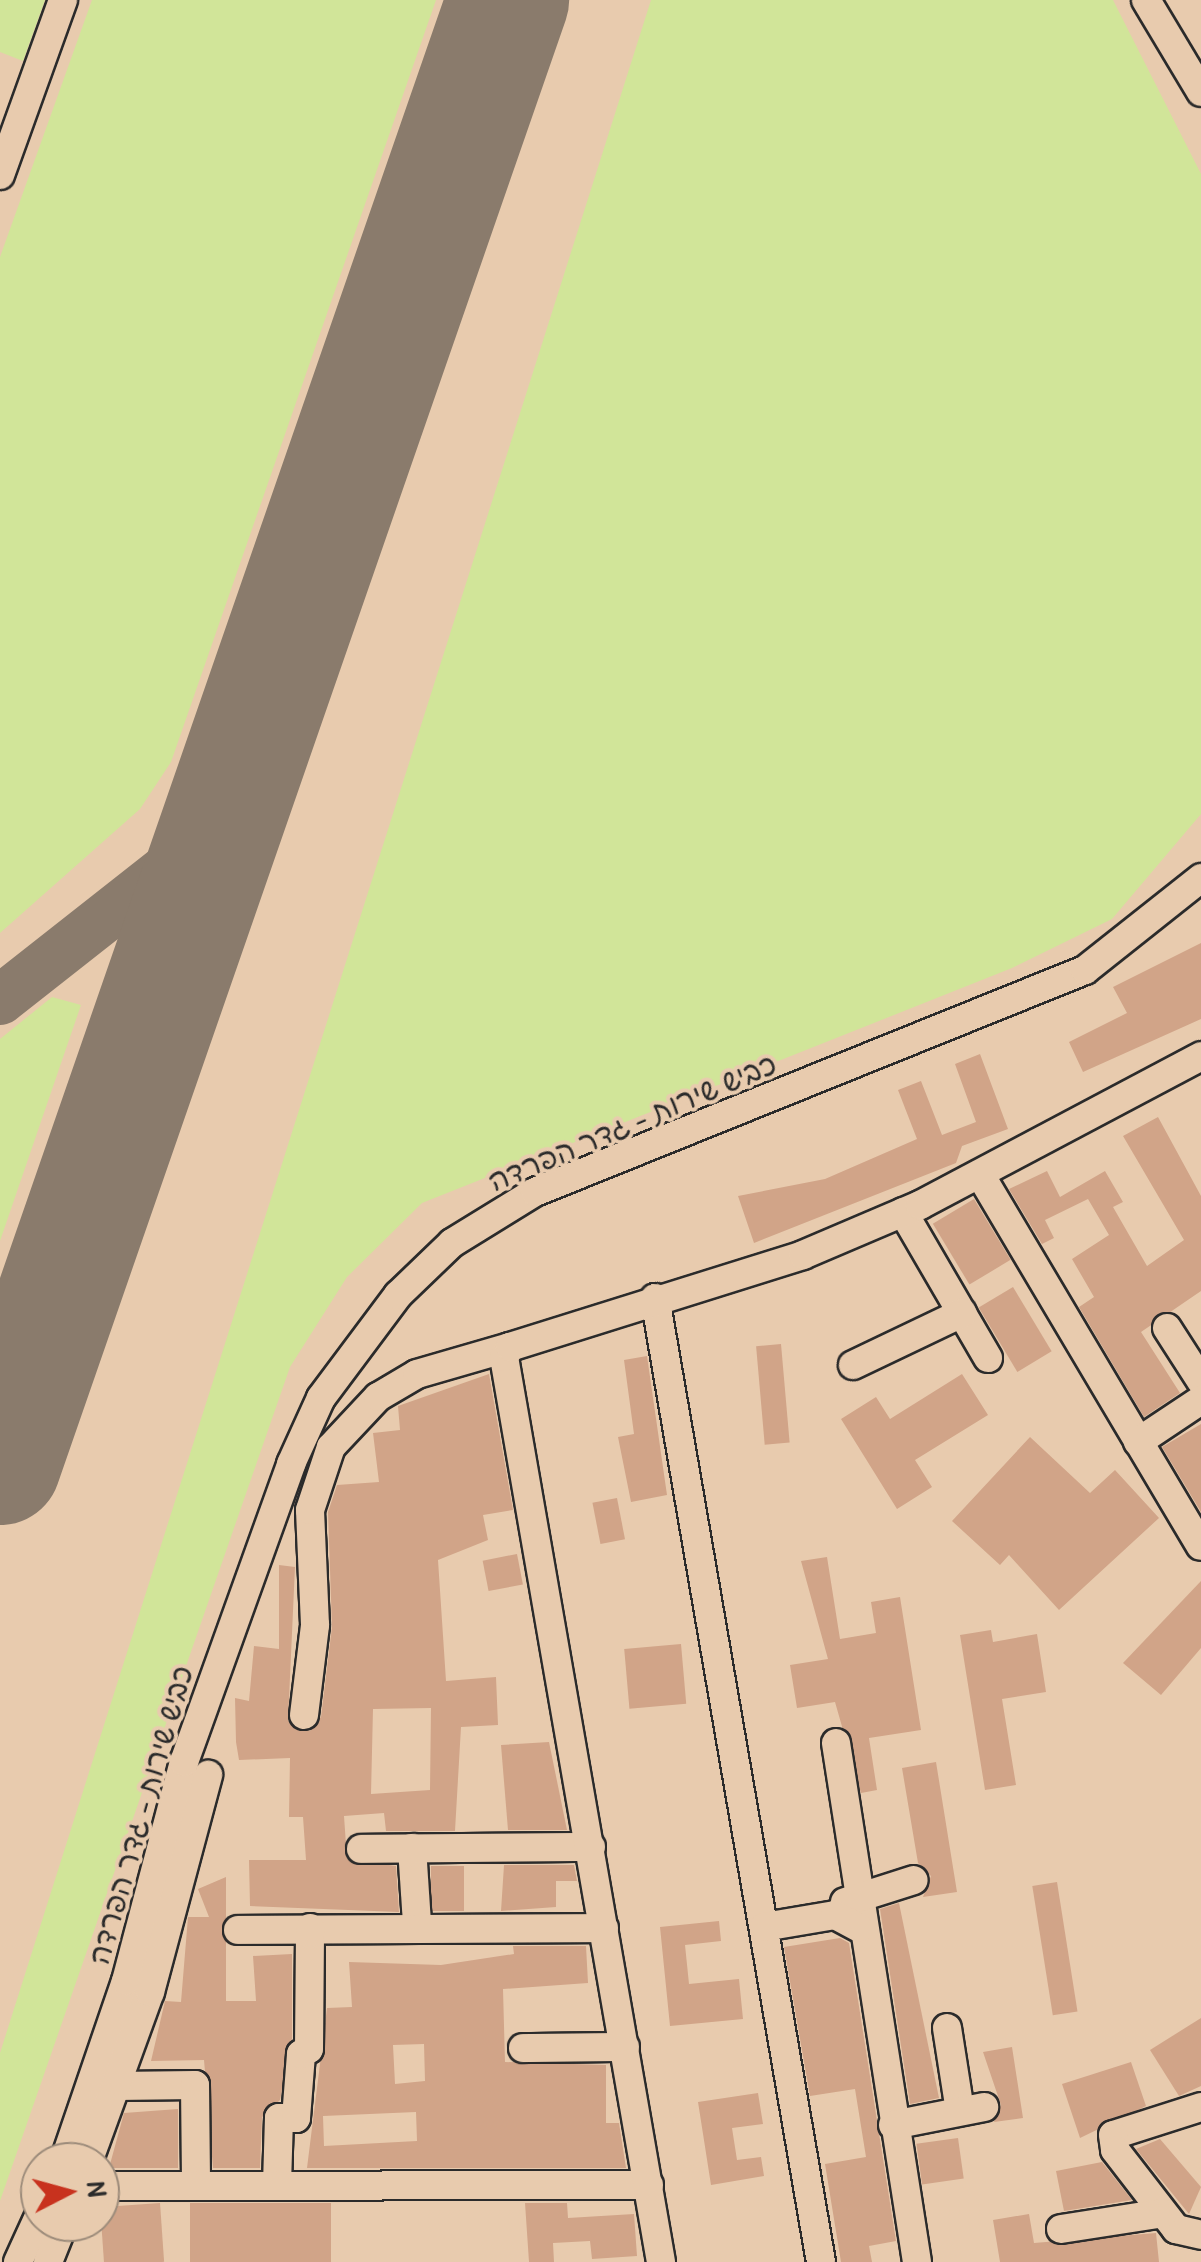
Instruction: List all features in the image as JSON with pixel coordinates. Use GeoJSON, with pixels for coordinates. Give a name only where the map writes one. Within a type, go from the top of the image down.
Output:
{"type":"FeatureCollection","features":[{"type":"Feature","properties":{"kind":"street"},"geometry":{"type":"LineString","coordinates":[[0,174],[5,144],[63,0]]}},
{"type":"Feature","properties":{"kind":"street"},"geometry":{"type":"LineString","coordinates":[[1146,0],[1201,92]]}},
{"type":"Feature","properties":{"kind":"street","name":"כביש שירות - גדר הפרדה"},"geometry":{"type":"LineString","coordinates":[[71,2142],[126,1981],[190,1746],[291,1464],[321,1398],[398,1295],[452,1243],[535,1192],[1085,970],[1201,878]]}},
{"type":"Feature","properties":{"kind":"street"},"geometry":{"type":"LineString","coordinates":[[304,1715],[314,1625],[310,1510],[331,1447],[378,1397],[417,1374],[803,1255],[981,1176],[1197,1067]]}},
{"type":"Feature","properties":{"kind":"street"},"geometry":{"type":"LineString","coordinates":[[981,1176],[1200,1541]]}},
{"type":"Feature","properties":{"kind":"street"},"geometry":{"type":"LineString","coordinates":[[903,1212],[988,1358]]}},
{"type":"Feature","properties":{"kind":"street"},"geometry":{"type":"LineString","coordinates":[[656,1298],[821,2262]]}},
{"type":"Feature","properties":{"kind":"street"},"geometry":{"type":"LineString","coordinates":[[853,1365],[962,1313]]}},
{"type":"Feature","properties":{"kind":"street"},"geometry":{"type":"LineString","coordinates":[[1167,1328],[1201,1381]]}},
{"type":"Feature","properties":{"kind":"street"},"geometry":{"type":"LineString","coordinates":[[510,1348],[506,1376],[661,2262]]}},
{"type":"Feature","properties":{"kind":"street"},"geometry":{"type":"LineString","coordinates":[[1138,1442],[1201,1400]]}},
{"type":"Feature","properties":{"kind":"street"},"geometry":{"type":"LineString","coordinates":[[836,1743],[857,1892],[847,1922],[893,2124],[916,2262]]}},
{"type":"Feature","properties":{"kind":"street"},"geometry":{"type":"LineString","coordinates":[[95,2142],[116,2086],[208,1775]]}},
{"type":"Feature","properties":{"kind":"street"},"geometry":{"type":"LineString","coordinates":[[361,1849],[591,1847]]}},
{"type":"Feature","properties":{"kind":"street"},"geometry":{"type":"LineString","coordinates":[[412,1848],[417,1924]]}},
{"type":"Feature","properties":{"kind":"street"},"geometry":{"type":"LineString","coordinates":[[857,1892],[914,1880]]}},
{"type":"Feature","properties":{"kind":"street"},"geometry":{"type":"LineString","coordinates":[[764,1927],[847,1922]]}},
{"type":"Feature","properties":{"kind":"street"},"geometry":{"type":"LineString","coordinates":[[238,1930],[417,1924],[604,1928]]}},
{"type":"Feature","properties":{"kind":"street"},"geometry":{"type":"LineString","coordinates":[[276,2185],[279,2118],[296,2118],[300,2054],[309,2049],[310,1928]]}},
{"type":"Feature","properties":{"kind":"street"},"geometry":{"type":"LineString","coordinates":[[893,2124],[972,2109],[947,2028]]}},
{"type":"Feature","properties":{"kind":"street"},"geometry":{"type":"LineString","coordinates":[[523,2048],[625,2047]]}},
{"type":"Feature","properties":{"kind":"street"},"geometry":{"type":"LineString","coordinates":[[116,2086],[195,2085],[196,2185]]}},
{"type":"Feature","properties":{"kind":"street"},"geometry":{"type":"LineString","coordinates":[[1198,2225],[1176,2228],[1114,2150],[1114,2134],[1201,2107]]}},
{"type":"Feature","properties":{"kind":"street"},"geometry":{"type":"LineString","coordinates":[[120,2186],[648,2185]]}},
{"type":"Feature","properties":{"kind":"street"},"geometry":{"type":"LineString","coordinates":[[1061,2229],[1163,2213]]}},
{"type":"Feature","properties":{"kind":"green space"},"geometry":{"type":"Polygon","coordinates":[[[0,0],[45,0],[23,61],[0,52],[0,0]]]}},
{"type":"Feature","properties":{"kind":"green space"},"geometry":{"type":"Polygon","coordinates":[[[92,0],[436,0],[171,762],[140,809],[0,933],[0,257],[92,0]]]}},
{"type":"Feature","properties":{"kind":"green space"},"geometry":{"type":"Polygon","coordinates":[[[651,0],[1113,0],[1201,174],[1201,814],[1112,919],[1012,968],[422,1203],[347,1277],[290,1367],[0,2201],[0,2053],[651,0]]]}},
{"type":"Feature","properties":{"kind":"green space"},"geometry":{"type":"Polygon","coordinates":[[[52,997],[81,1005],[0,1241],[0,1039],[52,997]]]}},
{"type":"Feature","properties":{"kind":"building"},"geometry":{"type":"Polygon","coordinates":[[[1201,943],[1201,1019],[1083,1072],[1069,1042],[1127,1013],[1113,987],[1201,943]]]}},
{"type":"Feature","properties":{"kind":"building"},"geometry":{"type":"Polygon","coordinates":[[[980,1054],[1008,1129],[962,1146],[956,1163],[754,1243],[738,1196],[825,1179],[917,1139],[898,1090],[921,1081],[942,1135],[976,1122],[955,1064],[980,1054]]]}},
{"type":"Feature","properties":{"kind":"building"},"geometry":{"type":"Polygon","coordinates":[[[1158,1117],[1201,1196],[1201,1291],[1141,1332],[1180,1393],[1144,1417],[1079,1307],[1094,1297],[1072,1259],[1109,1235],[1088,1199],[1045,1220],[1054,1238],[1042,1244],[1009,1189],[1047,1171],[1060,1197],[1105,1171],[1123,1202],[1113,1207],[1147,1266],[1184,1240],[1123,1136],[1158,1117]]]}},
{"type":"Feature","properties":{"kind":"building"},"geometry":{"type":"Polygon","coordinates":[[[974,1199],[1011,1260],[969,1285],[933,1224],[974,1199]]]}},
{"type":"Feature","properties":{"kind":"building"},"geometry":{"type":"Polygon","coordinates":[[[1013,1287],[1052,1351],[1017,1372],[979,1308],[1013,1287]]]}},
{"type":"Feature","properties":{"kind":"building"},"geometry":{"type":"Polygon","coordinates":[[[781,1344],[790,1443],[765,1445],[756,1346],[781,1344]]]}},
{"type":"Feature","properties":{"kind":"building"},"geometry":{"type":"Polygon","coordinates":[[[647,1356],[667,1495],[631,1502],[618,1437],[634,1434],[624,1360],[647,1356]]]}},
{"type":"Feature","properties":{"kind":"building"},"geometry":{"type":"Polygon","coordinates":[[[489,1374],[513,1510],[483,1515],[488,1540],[438,1560],[446,1681],[496,1677],[498,1725],[461,1727],[455,1831],[386,1831],[384,1813],[344,1816],[347,1859],[396,1866],[399,1912],[250,1906],[249,1860],[306,1860],[303,1817],[289,1817],[290,1758],[239,1760],[235,1698],[249,1701],[254,1646],[279,1649],[279,1565],[295,1567],[288,1721],[310,1731],[321,1717],[332,1627],[328,1512],[337,1485],[379,1482],[373,1433],[400,1430],[398,1406],[489,1374]],[[431,1708],[373,1709],[371,1794],[430,1790],[431,1708]]]}},
{"type":"Feature","properties":{"kind":"building"},"geometry":{"type":"Polygon","coordinates":[[[962,1374],[988,1415],[915,1460],[932,1487],[897,1509],[841,1419],[876,1397],[890,1419],[962,1374]]]}},
{"type":"Feature","properties":{"kind":"building"},"geometry":{"type":"Polygon","coordinates":[[[1201,1424],[1201,1512],[1162,1447],[1201,1424]]]}},
{"type":"Feature","properties":{"kind":"building"},"geometry":{"type":"Polygon","coordinates":[[[1030,1437],[1090,1493],[1115,1470],[1159,1518],[1059,1610],[1009,1555],[1000,1565],[952,1521],[1030,1437]]]}},
{"type":"Feature","properties":{"kind":"building"},"geometry":{"type":"Polygon","coordinates":[[[617,1498],[625,1539],[600,1544],[592,1503],[617,1498]]]}},
{"type":"Feature","properties":{"kind":"building"},"geometry":{"type":"Polygon","coordinates":[[[517,1554],[523,1584],[489,1591],[483,1561],[517,1554]]]}},
{"type":"Feature","properties":{"kind":"building"},"geometry":{"type":"Polygon","coordinates":[[[827,1557],[840,1639],[876,1633],[871,1602],[900,1597],[921,1730],[869,1738],[877,1790],[861,1793],[835,1702],[797,1708],[790,1665],[828,1659],[801,1561],[827,1557]]]}},
{"type":"Feature","properties":{"kind":"building"},"geometry":{"type":"Polygon","coordinates":[[[1201,1581],[1201,1648],[1161,1695],[1123,1663],[1201,1581]]]}},
{"type":"Feature","properties":{"kind":"building"},"geometry":{"type":"Polygon","coordinates":[[[991,1630],[993,1642],[1037,1634],[1046,1692],[1002,1699],[1016,1785],[985,1790],[960,1635],[991,1630]]]}},
{"type":"Feature","properties":{"kind":"building"},"geometry":{"type":"Polygon","coordinates":[[[681,1644],[686,1704],[629,1709],[624,1649],[681,1644]]]}},
{"type":"Feature","properties":{"kind":"building"},"geometry":{"type":"Polygon","coordinates":[[[549,1742],[567,1830],[508,1830],[501,1745],[549,1742]]]}},
{"type":"Feature","properties":{"kind":"building"},"geometry":{"type":"Polygon","coordinates":[[[936,1762],[957,1892],[923,1897],[931,1876],[918,1863],[902,1768],[936,1762]]]}},
{"type":"Feature","properties":{"kind":"building"},"geometry":{"type":"Polygon","coordinates":[[[504,1865],[574,1865],[577,1881],[556,1881],[556,1907],[501,1911],[504,1865]]]}},
{"type":"Feature","properties":{"kind":"building"},"geometry":{"type":"Polygon","coordinates":[[[431,1866],[464,1866],[464,1911],[431,1911],[431,1866]]]}},
{"type":"Feature","properties":{"kind":"building"},"geometry":{"type":"Polygon","coordinates":[[[226,1877],[226,2001],[256,2001],[253,1956],[292,1954],[292,2039],[280,2100],[262,2117],[260,2168],[213,2168],[204,2060],[151,2061],[165,2001],[181,2002],[188,1917],[209,1917],[198,1889],[226,1877]]]}},
{"type":"Feature","properties":{"kind":"building"},"geometry":{"type":"Polygon","coordinates":[[[1057,1882],[1077,2011],[1053,2015],[1032,1886],[1057,1882]]]}},
{"type":"Feature","properties":{"kind":"building"},"geometry":{"type":"Polygon","coordinates":[[[899,1903],[939,2098],[910,2104],[880,1909],[899,1903]]]}},
{"type":"Feature","properties":{"kind":"building"},"geometry":{"type":"Polygon","coordinates":[[[719,1921],[721,1941],[685,1945],[689,1984],[739,1979],[743,2019],[670,2026],[660,1927],[719,1921]]]}},
{"type":"Feature","properties":{"kind":"building"},"geometry":{"type":"Polygon","coordinates":[[[840,1938],[849,1943],[896,2241],[869,2246],[872,2262],[841,2262],[825,2164],[866,2157],[855,2089],[810,2096],[784,1947],[840,1938]]]}},
{"type":"Feature","properties":{"kind":"building"},"geometry":{"type":"Polygon","coordinates":[[[513,1946],[586,1946],[588,1983],[503,1989],[505,2062],[606,2065],[606,2123],[619,2123],[626,2168],[307,2168],[327,2008],[352,2007],[349,1962],[441,1965],[514,1954],[513,1946]],[[424,2044],[393,2045],[395,2084],[425,2081],[424,2044]],[[416,2112],[323,2116],[324,2146],[417,2141],[416,2112]]]}},
{"type":"Feature","properties":{"kind":"building"},"geometry":{"type":"Polygon","coordinates":[[[1201,2018],[1201,2086],[1179,2096],[1150,2050],[1201,2018]]]}},
{"type":"Feature","properties":{"kind":"building"},"geometry":{"type":"Polygon","coordinates":[[[1012,2047],[1023,2118],[994,2122],[1001,2105],[983,2052],[1012,2047]]]}},
{"type":"Feature","properties":{"kind":"building"},"geometry":{"type":"Polygon","coordinates":[[[1131,2062],[1146,2106],[1080,2138],[1062,2084],[1131,2062]]]}},
{"type":"Feature","properties":{"kind":"building"},"geometry":{"type":"Polygon","coordinates":[[[758,2093],[763,2124],[732,2128],[737,2160],[761,2157],[764,2176],[711,2185],[698,2102],[758,2093]]]}},
{"type":"Feature","properties":{"kind":"building"},"geometry":{"type":"Polygon","coordinates":[[[178,2109],[178,2168],[120,2168],[120,2142],[116,2142],[124,2113],[178,2109]]]}},
{"type":"Feature","properties":{"kind":"building"},"geometry":{"type":"Polygon","coordinates":[[[958,2138],[964,2179],[922,2184],[916,2144],[958,2138]]]}},
{"type":"Feature","properties":{"kind":"building"},"geometry":{"type":"Polygon","coordinates":[[[1160,2139],[1201,2187],[1189,2214],[1136,2149],[1160,2139]]]}},
{"type":"Feature","properties":{"kind":"building"},"geometry":{"type":"Polygon","coordinates":[[[1102,2162],[1132,2200],[1064,2211],[1056,2171],[1102,2162]]]}},
{"type":"Feature","properties":{"kind":"building"},"geometry":{"type":"Polygon","coordinates":[[[160,2203],[164,2262],[104,2262],[103,2242],[120,2242],[120,2206],[160,2203]]]}},
{"type":"Feature","properties":{"kind":"building"},"geometry":{"type":"Polygon","coordinates":[[[190,2203],[331,2203],[331,2262],[190,2262],[190,2203]]]}},
{"type":"Feature","properties":{"kind":"building"},"geometry":{"type":"Polygon","coordinates":[[[525,2203],[567,2203],[568,2218],[634,2214],[637,2256],[592,2259],[590,2241],[553,2243],[554,2262],[529,2262],[525,2203]]]}},
{"type":"Feature","properties":{"kind":"building"},"geometry":{"type":"Polygon","coordinates":[[[1029,2214],[1034,2243],[1156,2233],[1159,2262],[1000,2262],[993,2220],[1029,2214]]]}},
{"type":"Feature","properties":{"kind":"taxiway"},"geometry":{"type":"LineString","coordinates":[[0,1000],[217,829]]}},
{"type":"Feature","properties":{"kind":"runway"},"geometry":{"type":"LineString","coordinates":[[0,1464],[508,0]]}}]}
